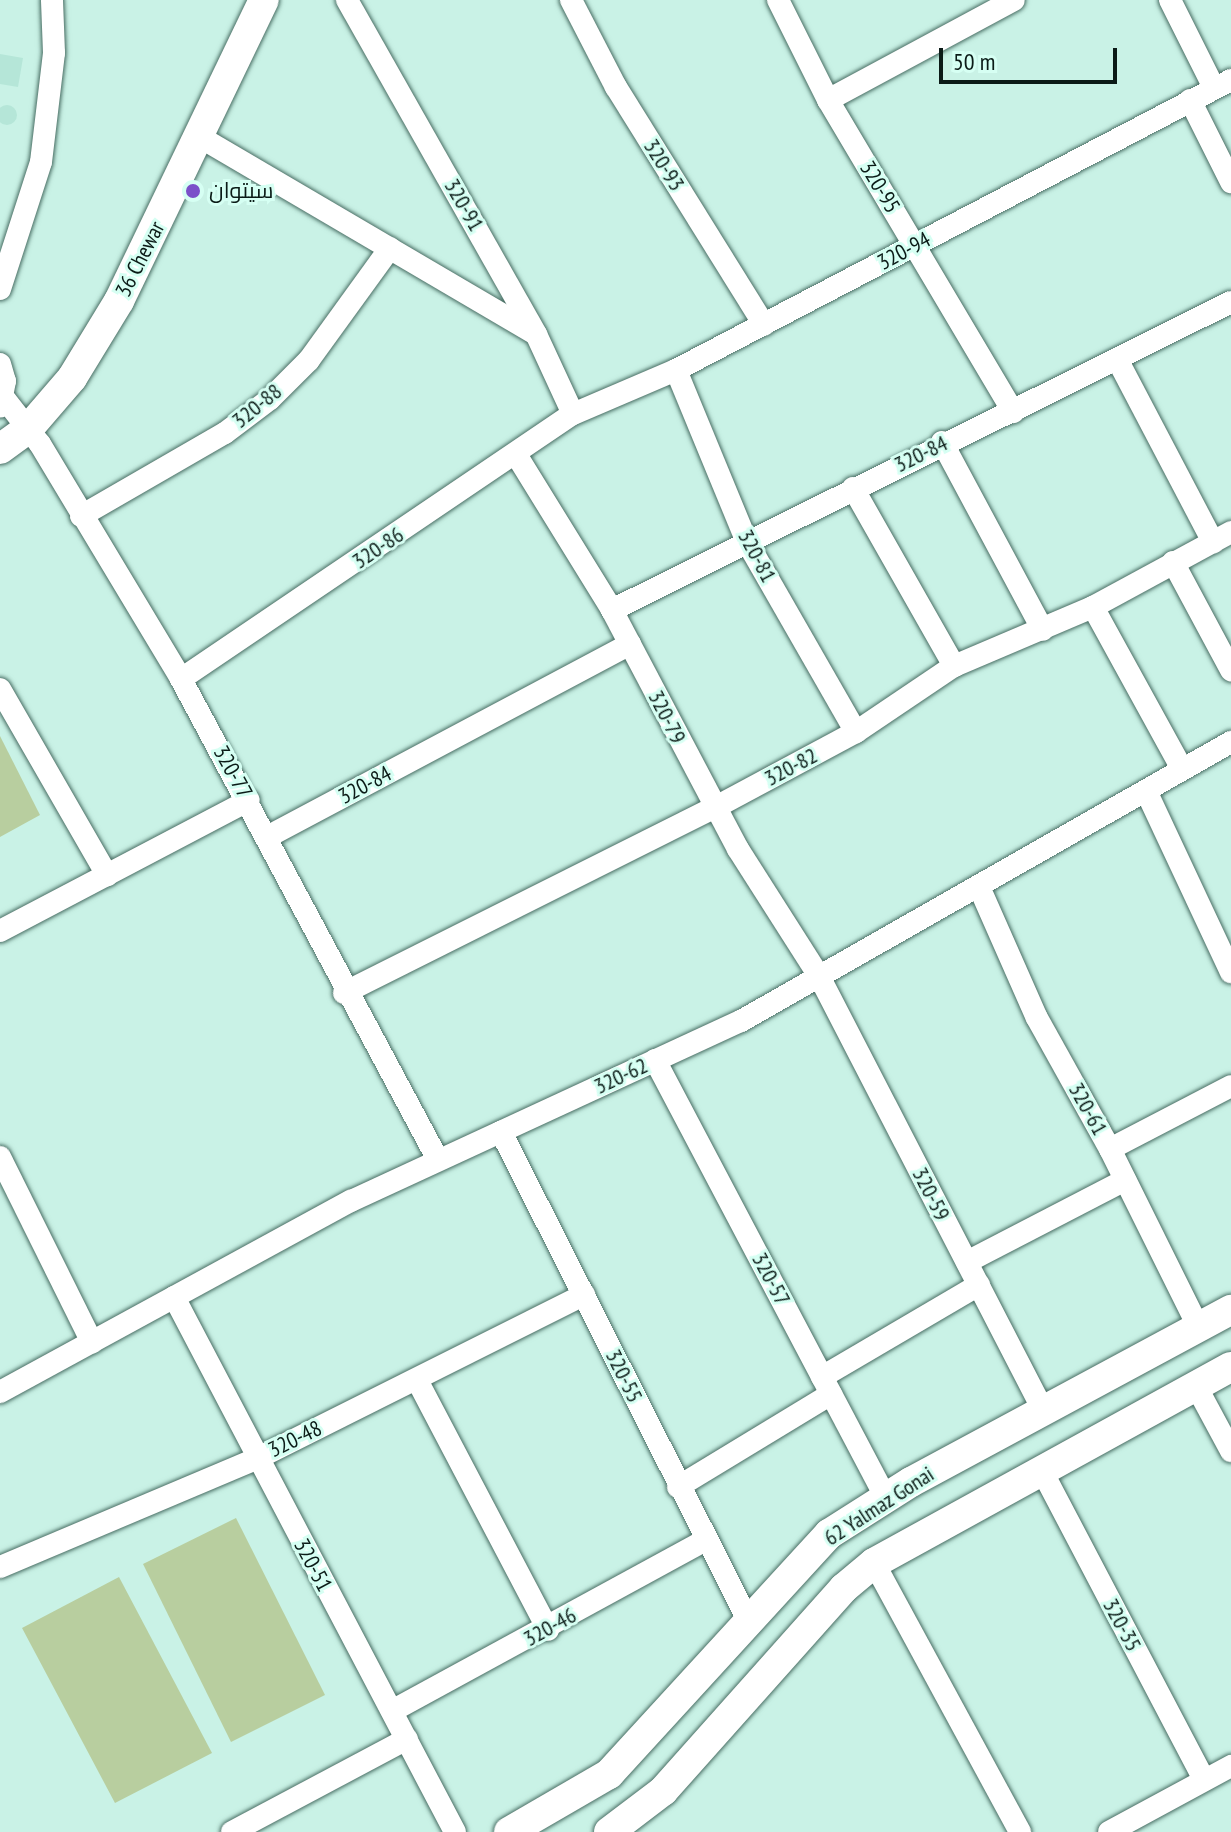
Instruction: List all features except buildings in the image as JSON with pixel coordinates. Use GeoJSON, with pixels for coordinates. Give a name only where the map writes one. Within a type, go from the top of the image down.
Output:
{"type":"FeatureCollection","features":[{"type":"Feature","properties":{"kind":"main road","name":"36 Chewar"},"geometry":{"type":"LineString","coordinates":[[0,449],[29,428],[72,378],[119,301],[264,0]]}},
{"type":"Feature","properties":{"kind":"main road","name":"62 Yalmaz Gonai"},"geometry":{"type":"LineString","coordinates":[[509,1832],[609,1774],[829,1534],[886,1498],[1231,1310]]}},
{"type":"Feature","properties":{"kind":"main road","name":"62 Yalmaz Gonai"},"geometry":{"type":"LineString","coordinates":[[609,1832],[663,1791],[844,1588],[874,1563],[1231,1367]]}},
{"type":"Feature","properties":{"kind":"main road"},"geometry":{"type":"LineString","coordinates":[[694,1681],[733,1712]]}},
{"type":"Feature","properties":{"kind":"street"},"geometry":{"type":"LineString","coordinates":[[0,289],[41,162],[52,81],[52,0]]}},
{"type":"Feature","properties":{"kind":"street","name":"320-91"},"geometry":{"type":"LineString","coordinates":[[347,0],[536,334],[573,414]]}},
{"type":"Feature","properties":{"kind":"street","name":"320-93"},"geometry":{"type":"LineString","coordinates":[[571,0],[616,87],[764,325]]}},
{"type":"Feature","properties":{"kind":"street","name":"320-95"},"geometry":{"type":"LineString","coordinates":[[778,0],[828,100],[1013,412]]}},
{"type":"Feature","properties":{"kind":"street"},"geometry":{"type":"LineString","coordinates":[[828,100],[1014,0]]}},
{"type":"Feature","properties":{"kind":"street"},"geometry":{"type":"LineString","coordinates":[[1170,0],[1222,84]]}},
{"type":"Feature","properties":{"kind":"street","name":"320-94"},"geometry":{"type":"LineString","coordinates":[[573,414],[676,370],[1222,84]]}},
{"type":"Feature","properties":{"kind":"street"},"geometry":{"type":"LineString","coordinates":[[1190,100],[1231,182]]}},
{"type":"Feature","properties":{"kind":"street"},"geometry":{"type":"LineString","coordinates":[[200,137],[536,334]]}},
{"type":"Feature","properties":{"kind":"street","name":"320-88"},"geometry":{"type":"LineString","coordinates":[[81,516],[225,433],[270,399],[309,360],[390,248]]}},
{"type":"Feature","properties":{"kind":"street","name":"320-84"},"geometry":{"type":"LineString","coordinates":[[612,610],[942,442],[1013,412],[1231,302]]}},
{"type":"Feature","properties":{"kind":"street"},"geometry":{"type":"LineString","coordinates":[[1117,359],[1222,537]]}},
{"type":"Feature","properties":{"kind":"street"},"geometry":{"type":"LineString","coordinates":[[0,364],[2,402]]}},
{"type":"Feature","properties":{"kind":"street","name":"320-81"},"geometry":{"type":"LineString","coordinates":[[676,370],[747,542],[856,732]]}},
{"type":"Feature","properties":{"kind":"street","name":"320-77"},"geometry":{"type":"LineString","coordinates":[[2,402],[29,428],[181,679],[269,836],[344,993],[438,1160]]}},
{"type":"Feature","properties":{"kind":"street","name":"320-86"},"geometry":{"type":"LineString","coordinates":[[181,679],[517,456],[573,414]]}},
{"type":"Feature","properties":{"kind":"street"},"geometry":{"type":"LineString","coordinates":[[942,442],[1043,630]]}},
{"type":"Feature","properties":{"kind":"street","name":"320-79"},"geometry":{"type":"LineString","coordinates":[[517,456],[612,610],[714,808],[819,976]]}},
{"type":"Feature","properties":{"kind":"street"},"geometry":{"type":"LineString","coordinates":[[853,488],[954,666]]}},
{"type":"Feature","properties":{"kind":"street","name":"320-82"},"geometry":{"type":"LineString","coordinates":[[344,993],[714,808],[856,732],[954,666],[1093,607],[1222,537]]}},
{"type":"Feature","properties":{"kind":"street"},"geometry":{"type":"LineString","coordinates":[[1173,562],[1231,670]]}},
{"type":"Feature","properties":{"kind":"street"},"geometry":{"type":"LineString","coordinates":[[1093,607],[1181,767]]}},
{"type":"Feature","properties":{"kind":"street","name":"320-84"},"geometry":{"type":"LineString","coordinates":[[269,836],[630,644]]}},
{"type":"Feature","properties":{"kind":"street"},"geometry":{"type":"LineString","coordinates":[[0,689],[107,875]]}},
{"type":"Feature","properties":{"kind":"street","name":"320-62"},"geometry":{"type":"LineString","coordinates":[[0,1392],[351,1201],[741,1021],[980,889],[1147,793],[1181,767],[1231,742]]}},
{"type":"Feature","properties":{"kind":"street"},"geometry":{"type":"LineString","coordinates":[[1147,793],[1231,972]]}},
{"type":"Feature","properties":{"kind":"street"},"geometry":{"type":"LineString","coordinates":[[0,931],[249,800]]}},
{"type":"Feature","properties":{"kind":"street","name":"320-61"},"geometry":{"type":"LineString","coordinates":[[980,889],[1037,1018],[1110,1149],[1199,1328]]}},
{"type":"Feature","properties":{"kind":"street","name":"320-59"},"geometry":{"type":"LineString","coordinates":[[819,976],[1044,1411]]}},
{"type":"Feature","properties":{"kind":"street","name":"320-57"},"geometry":{"type":"LineString","coordinates":[[655,1060],[886,1498]]}},
{"type":"Feature","properties":{"kind":"street"},"geometry":{"type":"LineString","coordinates":[[1110,1149],[1231,1086]]}},
{"type":"Feature","properties":{"kind":"street","name":"320-55"},"geometry":{"type":"LineString","coordinates":[[501,1132],[748,1620]]}},
{"type":"Feature","properties":{"kind":"street"},"geometry":{"type":"LineString","coordinates":[[0,1157],[92,1342]]}},
{"type":"Feature","properties":{"kind":"street"},"geometry":{"type":"LineString","coordinates":[[967,1262],[1125,1180]]}},
{"type":"Feature","properties":{"kind":"street"},"geometry":{"type":"LineString","coordinates":[[678,1487],[979,1285]]}},
{"type":"Feature","properties":{"kind":"street","name":"320-48"},"geometry":{"type":"LineString","coordinates":[[0,1567],[256,1459],[584,1295]]}},
{"type":"Feature","properties":{"kind":"street","name":"320-51"},"geometry":{"type":"LineString","coordinates":[[174,1297],[256,1459],[455,1832]]}},
{"type":"Feature","properties":{"kind":"street"},"geometry":{"type":"LineString","coordinates":[[417,1380],[548,1630]]}},
{"type":"Feature","properties":{"kind":"street"},"geometry":{"type":"LineString","coordinates":[[1196,1386],[1231,1451]]}},
{"type":"Feature","properties":{"kind":"street","name":"320-35"},"geometry":{"type":"LineString","coordinates":[[1041,1469],[1204,1780]]}},
{"type":"Feature","properties":{"kind":"street","name":"320-46"},"geometry":{"type":"LineString","coordinates":[[392,1711],[548,1630],[706,1540]]}},
{"type":"Feature","properties":{"kind":"street"},"geometry":{"type":"LineString","coordinates":[[874,1563],[1020,1832]]}},
{"type":"Feature","properties":{"kind":"street"},"geometry":{"type":"LineString","coordinates":[[232,1832],[407,1739]]}},
{"type":"Feature","properties":{"kind":"street"},"geometry":{"type":"LineString","coordinates":[[1109,1832],[1231,1766]]}},
{"type":"Feature","properties":{"kind":"shaded area"},"geometry":{"type":"Polygon","coordinates":[[[0,54],[23,58],[18,87],[0,84],[0,54]]]}},
{"type":"Feature","properties":{"kind":"shaded area"},"geometry":{"type":"Polygon","coordinates":[[[7,105],[14,108],[17,115],[14,122],[7,125],[0,122],[-3,115],[0,108],[7,105]]]}},
{"type":"Feature","properties":{"kind":"shaded area"},"geometry":{"type":"Polygon","coordinates":[[[0,736],[40,815],[0,837],[0,736]]]}},
{"type":"Feature","properties":{"kind":"shaded area"},"geometry":{"type":"Polygon","coordinates":[[[236,1518],[325,1695],[231,1742],[143,1564],[236,1518]]]}},
{"type":"Feature","properties":{"kind":"shaded area"},"geometry":{"type":"Polygon","coordinates":[[[119,1577],[212,1753],[115,1803],[22,1628],[119,1577]]]}},
{"type":"Feature","properties":{"kind":"place","name":"سيتوان"},"geometry":{"type":"Point","coordinates":[193,191]}}]}
